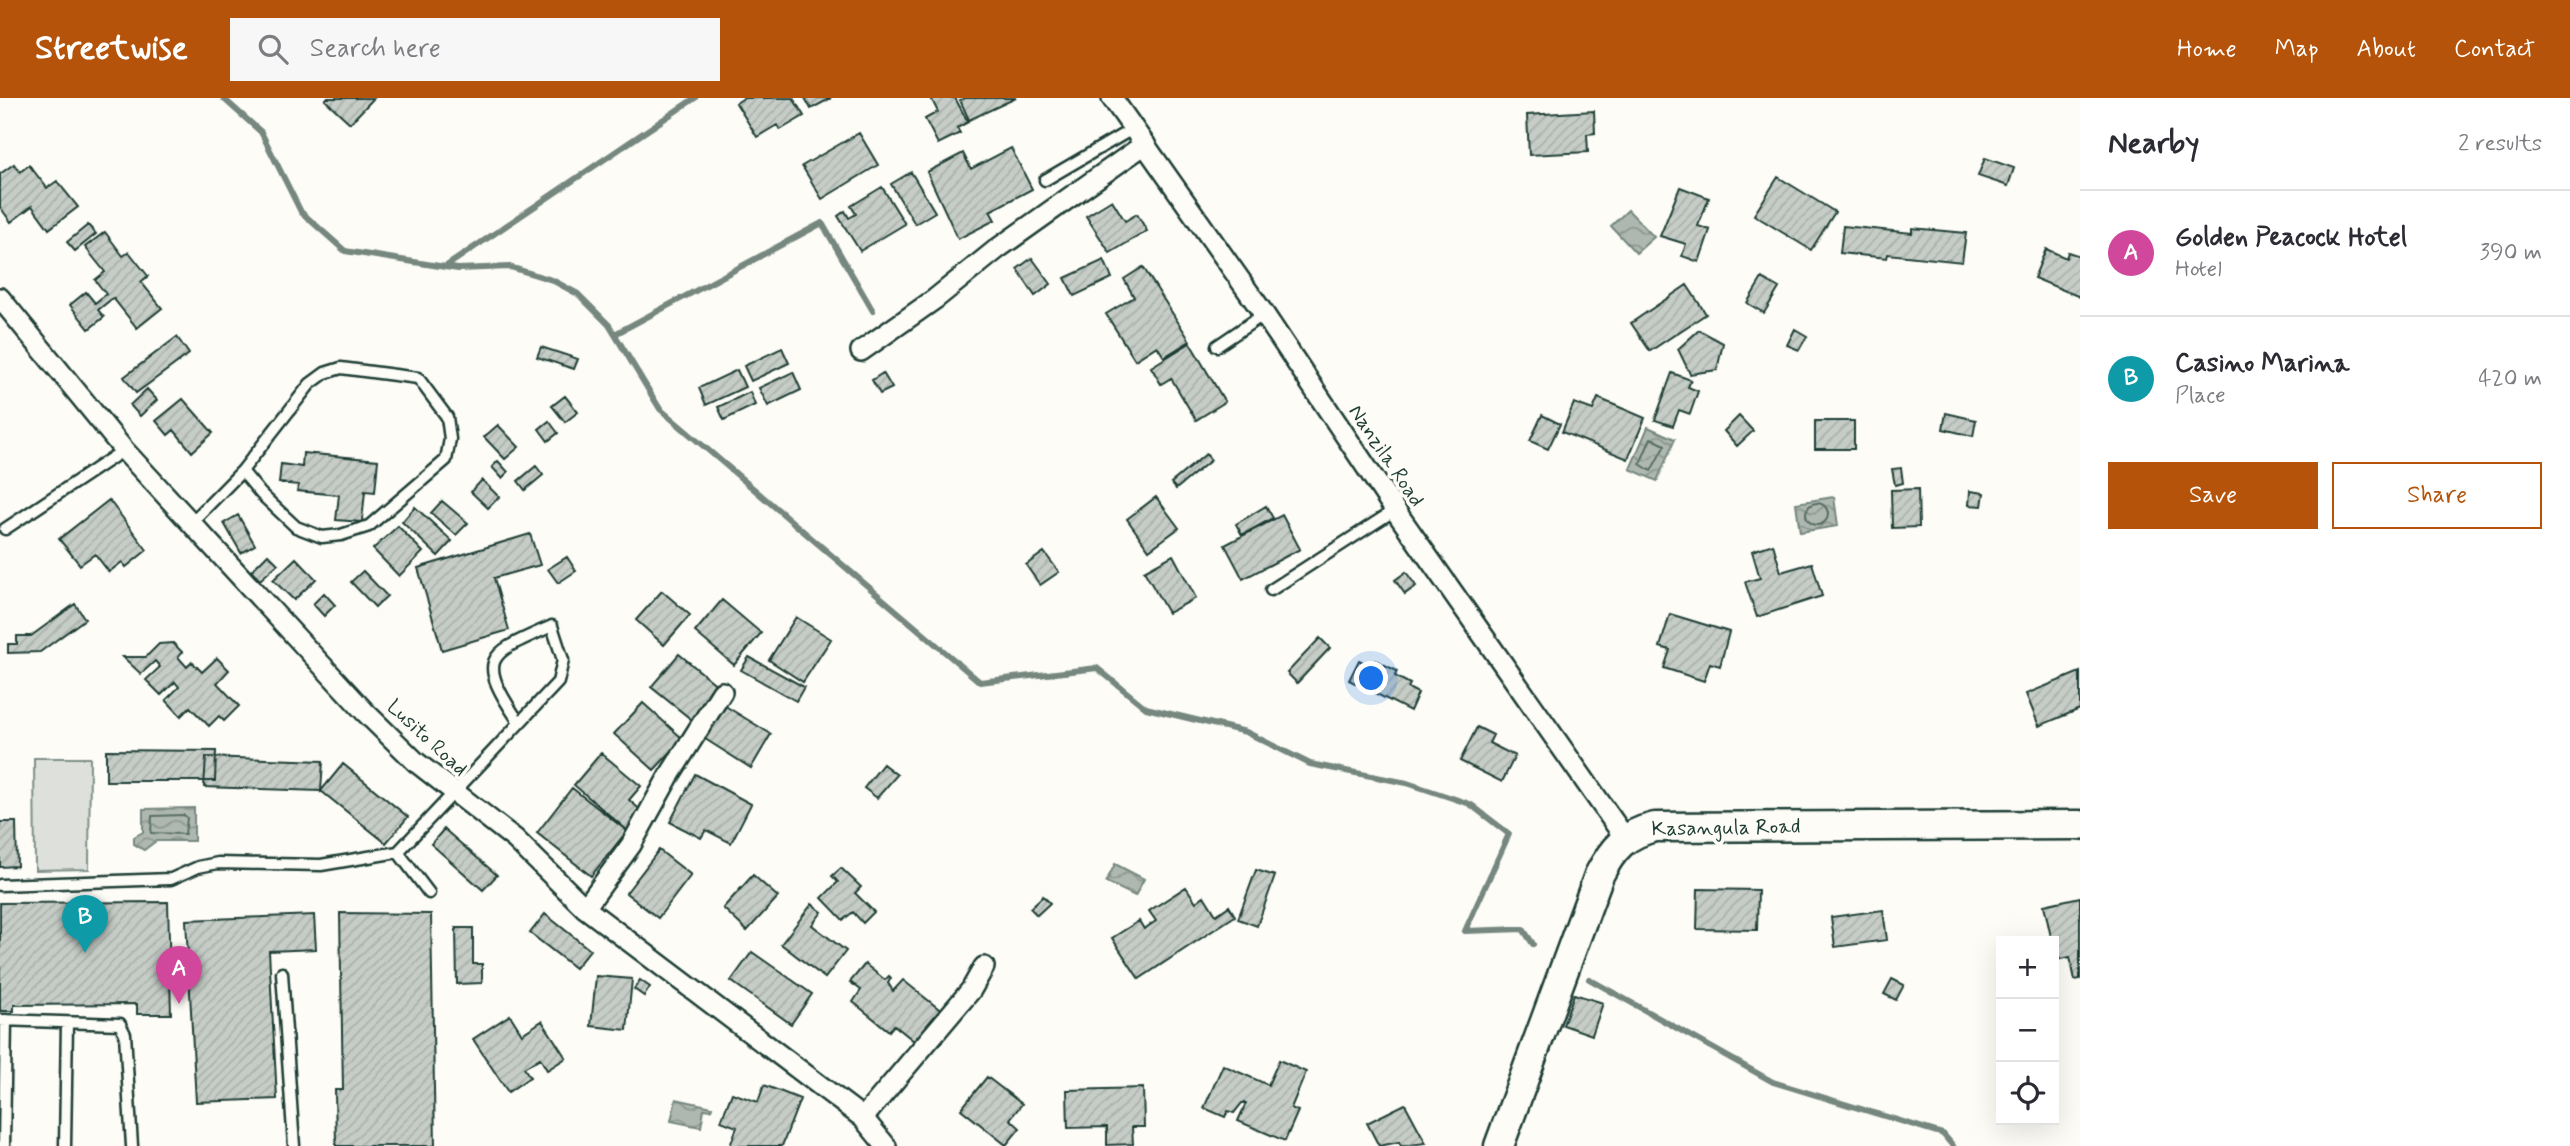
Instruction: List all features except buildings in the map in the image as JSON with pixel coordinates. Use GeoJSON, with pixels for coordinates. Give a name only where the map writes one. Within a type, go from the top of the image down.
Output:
{"type":"FeatureCollection","features":[{"type":"Feature","properties":{"kind":"main road","name":"Kasangula Road"},"geometry":{"type":"LineString","coordinates":[[1500,1146],[1599,875],[1610,853],[1625,838],[1655,827],[2080,825]]}},
{"type":"Feature","properties":{"kind":"street","name":"Nanzila Road"},"geometry":{"type":"LineString","coordinates":[[1112,98],[1264,314],[1395,510],[1625,838]]}},
{"type":"Feature","properties":{"kind":"street"},"geometry":{"type":"LineString","coordinates":[[861,351],[935,299],[1140,136]]}},
{"type":"Feature","properties":{"kind":"street","name":"Lusito Road"},"geometry":{"type":"LineString","coordinates":[[0,298],[124,450],[365,712],[454,794],[515,839],[585,908],[863,1118],[886,1146]]}},
{"type":"Feature","properties":{"kind":"street"},"geometry":{"type":"LineString","coordinates":[[585,908],[631,845],[669,776],[722,692]]}},
{"type":"Feature","properties":{"kind":"street"},"geometry":{"type":"LineString","coordinates":[[863,1118],[971,990],[984,967]]}},
{"type":"Feature","properties":{"kind":"lane"},"geometry":{"type":"LineString","coordinates":[[1045,180],[1140,136]]}},
{"type":"Feature","properties":{"kind":"lane"},"geometry":{"type":"LineString","coordinates":[[1217,346],[1264,314]]}},
{"type":"Feature","properties":{"kind":"lane"},"geometry":{"type":"LineString","coordinates":[[192,521],[242,471],[310,384],[325,373],[341,368],[418,378],[447,417],[450,439],[446,460],[369,526],[341,535],[322,537],[296,527],[242,471]]}},
{"type":"Feature","properties":{"kind":"lane"},"geometry":{"type":"LineString","coordinates":[[5,529],[124,450]]}},
{"type":"Feature","properties":{"kind":"lane"},"geometry":{"type":"LineString","coordinates":[[1271,590],[1395,510]]}},
{"type":"Feature","properties":{"kind":"lane"},"geometry":{"type":"LineString","coordinates":[[0,885],[171,879],[198,867],[218,863],[321,865],[398,852],[558,682],[563,660],[552,626],[501,649],[494,658],[493,667],[498,684],[519,722]]}},
{"type":"Feature","properties":{"kind":"lane"},"geometry":{"type":"LineString","coordinates":[[398,852],[429,893]]}},
{"type":"Feature","properties":{"kind":"lane"},"geometry":{"type":"LineString","coordinates":[[282,974],[293,1146]]}},
{"type":"Feature","properties":{"kind":"lane"},"geometry":{"type":"LineString","coordinates":[[4,1146],[3,1020],[67,1023],[115,1021],[120,1024],[125,1034],[132,1146]]}},
{"type":"Feature","properties":{"kind":"lane"},"geometry":{"type":"LineString","coordinates":[[65,1146],[67,1023]]}},
{"type":"Feature","properties":{"kind":"shaded area"},"geometry":{"type":"Polygon","coordinates":[[[34,758],[90,758],[89,869],[35,870],[34,758]]]}},
{"type":"Feature","properties":{"kind":"water"},"geometry":{"type":"Polygon","coordinates":[[[1628,210],[1654,237],[1636,253],[1611,226],[1628,210]]]}},
{"type":"Feature","properties":{"kind":"water"},"geometry":{"type":"Polygon","coordinates":[[[1648,427],[1675,439],[1657,481],[1630,469],[1648,427]]]}},
{"type":"Feature","properties":{"kind":"water"},"geometry":{"type":"Polygon","coordinates":[[[1834,497],[1838,526],[1800,532],[1796,503],[1834,497]]]}},
{"type":"Feature","properties":{"kind":"water"},"geometry":{"type":"Polygon","coordinates":[[[194,808],[194,841],[156,841],[144,850],[134,844],[134,837],[143,832],[143,809],[194,808]]]}},
{"type":"Feature","properties":{"kind":"water"},"geometry":{"type":"Polygon","coordinates":[[[1115,864],[1144,879],[1135,896],[1106,882],[1115,864]]]}},
{"type":"Feature","properties":{"kind":"water"},"geometry":{"type":"Polygon","coordinates":[[[676,1099],[712,1107],[711,1110],[704,1109],[701,1127],[671,1121],[676,1099]]]}},
{"type":"Feature","properties":{"kind":"waterway"},"geometry":{"type":"LineString","coordinates":[[223,98],[261,132],[301,212],[345,251],[458,269],[510,267],[552,280],[578,294],[609,325],[660,409],[980,682],[1097,668],[1146,708],[1246,732],[1310,764],[1407,783],[1470,804],[1509,834],[1465,931],[1523,929],[1533,944]]}},
{"type":"Feature","properties":{"kind":"waterway"},"geometry":{"type":"LineString","coordinates":[[445,267],[695,98]]}},
{"type":"Feature","properties":{"kind":"waterway"},"geometry":{"type":"LineString","coordinates":[[615,334],[822,223],[873,311]]}},
{"type":"Feature","properties":{"kind":"waterway"},"geometry":{"type":"LineString","coordinates":[[1589,979],[1773,1082],[1943,1134],[1953,1146]]}},
{"type":"Feature","properties":{"kind":"place","name":"Casino Marina"},"geometry":{"type":"Point","coordinates":[85,953]}},
{"type":"Feature","properties":{"kind":"place","name":"Golden Peacock Hotel"},"geometry":{"type":"Point","coordinates":[179,1004]}}]}
